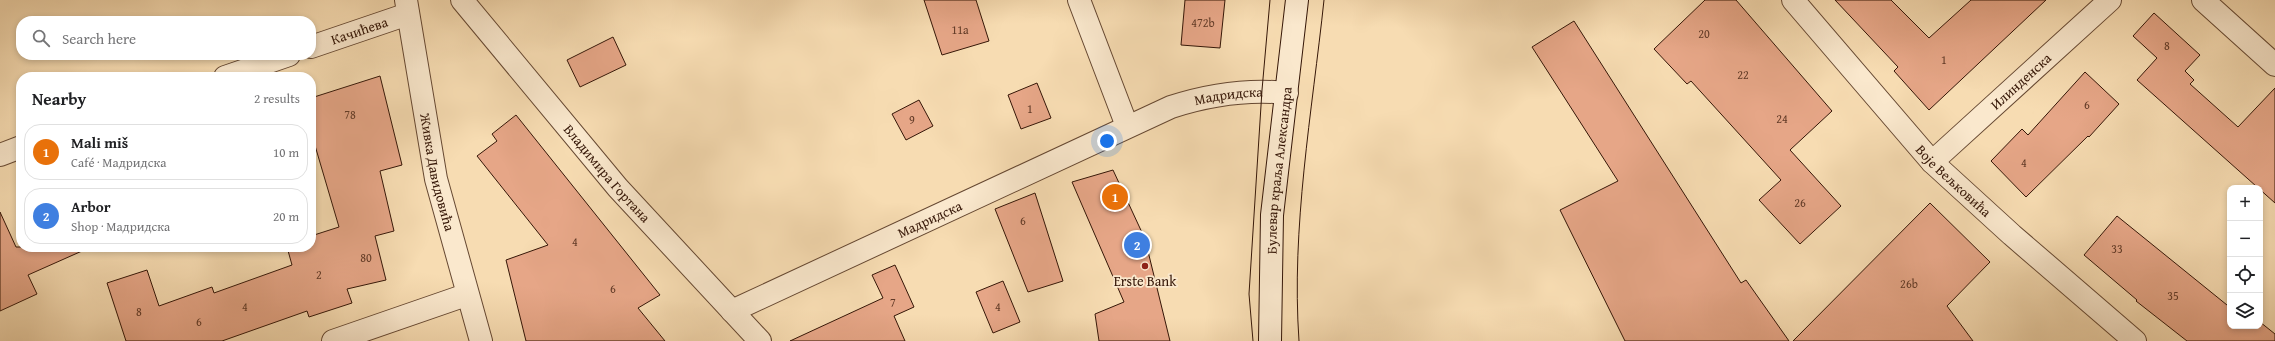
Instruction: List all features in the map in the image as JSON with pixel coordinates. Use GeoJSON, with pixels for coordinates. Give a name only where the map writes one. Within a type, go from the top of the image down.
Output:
{"type":"FeatureCollection","features":[{"type":"Feature","properties":{"kind":"street","name":"Владимира Гортана"},"geometry":{"type":"LineString","coordinates":[[462,0],[618,188],[760,341]]}},
{"type":"Feature","properties":{"kind":"street"},"geometry":{"type":"LineString","coordinates":[[1079,0],[1127,126]]}},
{"type":"Feature","properties":{"kind":"street","name":"Булевар краља Александра"},"geometry":{"type":"LineString","coordinates":[[1270,341],[1272,215],[1297,0]]}},
{"type":"Feature","properties":{"kind":"street","name":"Воје Вељковића"},"geometry":{"type":"LineString","coordinates":[[1793,0],[1932,162],[2012,235],[2134,341]]}},
{"type":"Feature","properties":{"kind":"street","name":"Илинденска"},"geometry":{"type":"LineString","coordinates":[[1932,162],[2110,0]]}},
{"type":"Feature","properties":{"kind":"street"},"geometry":{"type":"LineString","coordinates":[[2203,0],[2275,65]]}},
{"type":"Feature","properties":{"kind":"street","name":"Качићева"},"geometry":{"type":"LineString","coordinates":[[316,45],[407,7]]}},
{"type":"Feature","properties":{"kind":"street","name":"Живка Давидовића"},"geometry":{"type":"LineString","coordinates":[[407,7],[436,179],[466,295],[481,341]]}},
{"type":"Feature","properties":{"kind":"street"},"geometry":{"type":"LineString","coordinates":[[240,72],[274,60]]}},
{"type":"Feature","properties":{"kind":"street","name":"Мадридска"},"geometry":{"type":"LineString","coordinates":[[732,311],[1127,126],[1171,107],[1207,98],[1262,90],[1287,93]]}},
{"type":"Feature","properties":{"kind":"street"},"geometry":{"type":"LineString","coordinates":[[0,155],[16,149]]}},
{"type":"Feature","properties":{"kind":"street"},"geometry":{"type":"LineString","coordinates":[[333,341],[466,295]]}},
{"type":"Feature","properties":{"kind":"building"},"geometry":{"type":"Polygon","coordinates":[[[924,0],[976,0],[989,41],[942,55],[924,0]]]}},
{"type":"Feature","properties":{"kind":"building"},"geometry":{"type":"Polygon","coordinates":[[[1185,0],[1225,0],[1220,48],[1181,45],[1185,0]]]}},
{"type":"Feature","properties":{"kind":"building"},"geometry":{"type":"Polygon","coordinates":[[[1705,0],[1736,0],[1832,111],[1790,150],[1841,206],[1800,244],[1759,200],[1781,180],[1691,81],[1687,84],[1654,49],[1705,0]]]}},
{"type":"Feature","properties":{"kind":"building"},"geometry":{"type":"Polygon","coordinates":[[[1835,0],[1891,0],[1929,38],[1971,0],[2046,0],[1929,110],[1894,71],[1898,67],[1835,0]]]}},
{"type":"Feature","properties":{"kind":"building"},"geometry":{"type":"Polygon","coordinates":[[[2154,13],[2200,55],[2185,71],[2194,80],[2190,84],[2238,127],[2275,88],[2275,203],[2263,192],[2263,185],[2255,185],[2137,80],[2157,58],[2133,36],[2154,13]]]}},
{"type":"Feature","properties":{"kind":"building"},"geometry":{"type":"Polygon","coordinates":[[[1574,21],[1741,283],[1746,280],[1789,341],[1625,341],[1560,210],[1618,181],[1532,47],[1574,21]]]}},
{"type":"Feature","properties":{"kind":"building"},"geometry":{"type":"Polygon","coordinates":[[[613,37],[626,65],[580,87],[567,60],[613,37]]]}},
{"type":"Feature","properties":{"kind":"building"},"geometry":{"type":"Polygon","coordinates":[[[2085,72],[2119,104],[2089,137],[2088,136],[2026,197],[1991,161],[2022,129],[2028,135],[2085,72]]]}},
{"type":"Feature","properties":{"kind":"building"},"geometry":{"type":"Polygon","coordinates":[[[380,76],[402,165],[380,171],[394,231],[375,236],[386,280],[347,289],[352,303],[309,317],[307,311],[222,341],[126,341],[107,283],[147,270],[159,306],[212,287],[214,293],[292,265],[288,252],[316,252],[316,234],[339,227],[316,149],[316,96],[380,76]]]}},
{"type":"Feature","properties":{"kind":"building"},"geometry":{"type":"Polygon","coordinates":[[[1037,83],[1051,118],[1021,129],[1008,95],[1037,83]]]}},
{"type":"Feature","properties":{"kind":"building"},"geometry":{"type":"Polygon","coordinates":[[[919,100],[933,126],[906,140],[892,114],[919,100]]]}},
{"type":"Feature","properties":{"kind":"building"},"geometry":{"type":"Polygon","coordinates":[[[516,115],[660,295],[638,308],[665,341],[526,341],[506,260],[548,245],[477,156],[497,141],[492,134],[516,115]]]}},
{"type":"Feature","properties":{"kind":"building"},"geometry":{"type":"Polygon","coordinates":[[[1113,170],[1145,239],[1170,341],[1099,341],[1095,314],[1124,302],[1072,182],[1113,170]]]}},
{"type":"Feature","properties":{"kind":"building"},"geometry":{"type":"Polygon","coordinates":[[[1035,193],[1063,281],[1028,292],[995,209],[1035,193]]]}},
{"type":"Feature","properties":{"kind":"building"},"geometry":{"type":"Polygon","coordinates":[[[1930,203],[1990,262],[1947,306],[1973,341],[1793,341],[1930,203]]]}},
{"type":"Feature","properties":{"kind":"building"},"geometry":{"type":"Polygon","coordinates":[[[0,212],[16,247],[16,252],[80,252],[28,275],[37,294],[0,311],[0,212]]]}},
{"type":"Feature","properties":{"kind":"building"},"geometry":{"type":"Polygon","coordinates":[[[2117,216],[2227,305],[2227,329],[2263,329],[2263,324],[2275,334],[2275,341],[2187,341],[2136,301],[2137,300],[2084,255],[2117,216]]]}},
{"type":"Feature","properties":{"kind":"building"},"geometry":{"type":"Polygon","coordinates":[[[895,265],[914,307],[894,316],[905,341],[790,341],[883,298],[872,275],[895,265]]]}},
{"type":"Feature","properties":{"kind":"building"},"geometry":{"type":"Polygon","coordinates":[[[1003,281],[1020,322],[993,333],[976,292],[1003,281]]]}},
{"type":"Feature","properties":{"kind":"tram line"},"geometry":{"type":"LineString","coordinates":[[1253,341],[1249,294],[1262,90],[1270,0]]}},
{"type":"Feature","properties":{"kind":"tram line"},"geometry":{"type":"LineString","coordinates":[[1299,341],[1297,298],[1300,213],[1324,0]]}},
{"type":"Feature","properties":{"kind":"place","name":"Mali miš"},"geometry":{"type":"Point","coordinates":[1115,197]}},
{"type":"Feature","properties":{"kind":"place","name":"Arbor"},"geometry":{"type":"Point","coordinates":[1137,245]}},
{"type":"Feature","properties":{"kind":"place","name":"Erste Bank"},"geometry":{"type":"Point","coordinates":[1145,266]}}]}
